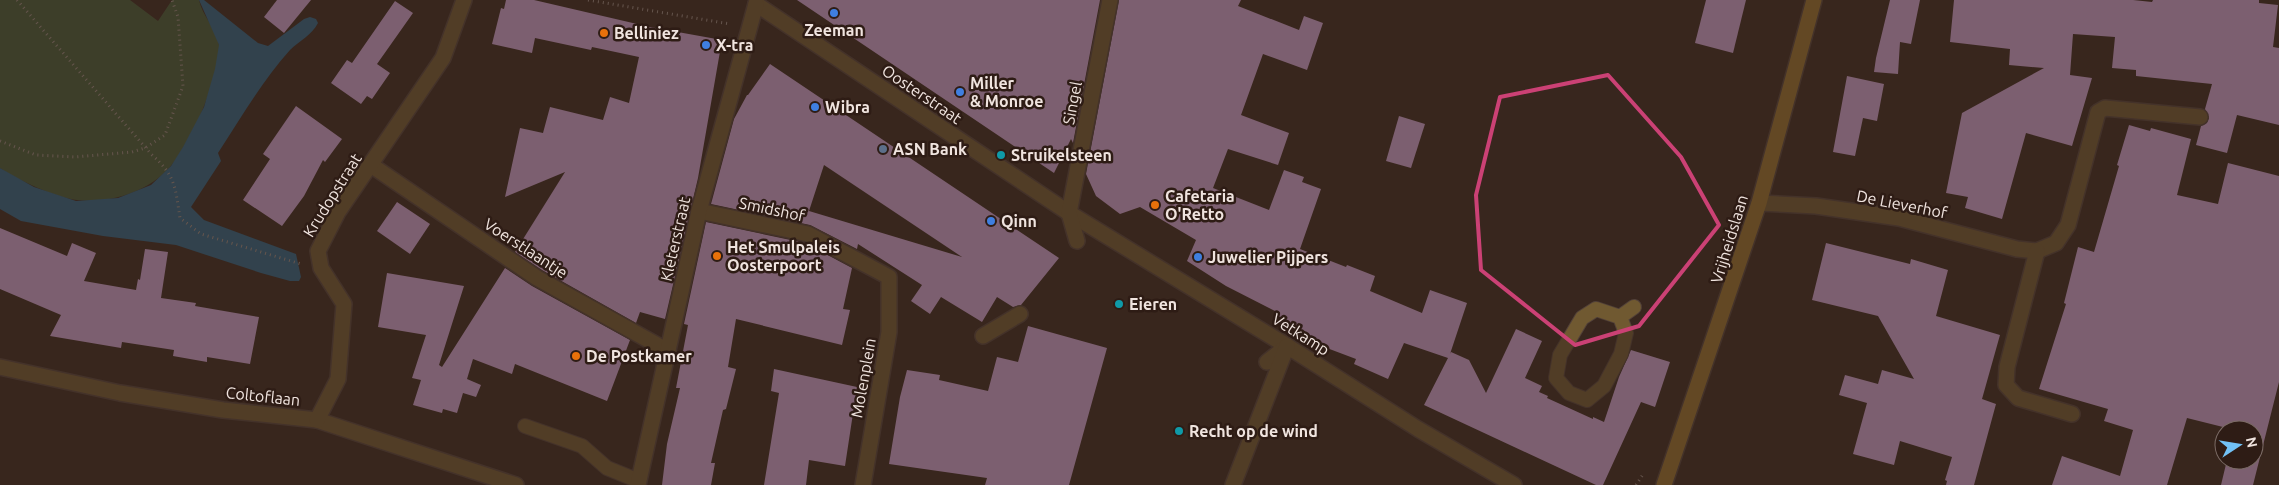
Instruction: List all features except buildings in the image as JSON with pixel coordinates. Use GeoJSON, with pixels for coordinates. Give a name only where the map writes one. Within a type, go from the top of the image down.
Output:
{"type":"FeatureCollection","features":[{"type":"Feature","properties":{"kind":"street","name":"Krudopstraat"},"geometry":{"type":"LineString","coordinates":[[316,420],[338,379],[344,304],[321,268],[318,251],[331,224],[443,58],[464,0]]}},
{"type":"Feature","properties":{"kind":"street","name":"Singel"},"geometry":{"type":"LineString","coordinates":[[1069,213],[1110,0]]}},
{"type":"Feature","properties":{"kind":"street","name":"Vrijheidslaan"},"geometry":{"type":"LineString","coordinates":[[1664,485],[1759,203],[1814,0]]}},
{"type":"Feature","properties":{"kind":"street","name":"Kleterstraat"},"geometry":{"type":"LineString","coordinates":[[639,483],[699,211],[755,2]]}},
{"type":"Feature","properties":{"kind":"street","name":"Oosterstraat"},"geometry":{"type":"LineString","coordinates":[[755,2],[1069,213]]}},
{"type":"Feature","properties":{"kind":"street"},"geometry":{"type":"LineString","coordinates":[[2072,414],[2018,398],[2006,385],[2007,366],[2037,251],[2056,243],[2068,225],[2098,112],[2105,108],[2200,117]]}},
{"type":"Feature","properties":{"kind":"street","name":"Voerstlaantje"},"geometry":{"type":"LineString","coordinates":[[371,165],[537,278],[668,351]]}},
{"type":"Feature","properties":{"kind":"street","name":"De Lieverhof"},"geometry":{"type":"LineString","coordinates":[[1759,203],[1816,206],[1899,218],[2017,249],[2037,251]]}},
{"type":"Feature","properties":{"kind":"street","name":"Smidshof"},"geometry":{"type":"LineString","coordinates":[[699,211],[808,234],[889,277]]}},
{"type":"Feature","properties":{"kind":"street"},"geometry":{"type":"LineString","coordinates":[[1069,213],[1077,240]]}},
{"type":"Feature","properties":{"kind":"street","name":"Vetkamp"},"geometry":{"type":"LineString","coordinates":[[1069,213],[1287,346],[1418,429],[1514,485]]}},
{"type":"Feature","properties":{"kind":"street","name":"Molenplein"},"geometry":{"type":"LineString","coordinates":[[863,485],[889,332],[889,277]]}},
{"type":"Feature","properties":{"kind":"street"},"geometry":{"type":"LineString","coordinates":[[983,336],[1020,314]]}},
{"type":"Feature","properties":{"kind":"street"},"geometry":{"type":"LineString","coordinates":[[1267,362],[1287,346]]}},
{"type":"Feature","properties":{"kind":"street"},"geometry":{"type":"LineString","coordinates":[[1233,485],[1287,346]]}},
{"type":"Feature","properties":{"kind":"street","name":"Coltoflaan"},"geometry":{"type":"LineString","coordinates":[[0,367],[120,393],[223,410],[316,420],[516,485]]}},
{"type":"Feature","properties":{"kind":"lane"},"geometry":{"type":"LineString","coordinates":[[1620,317],[1634,307]]}},
{"type":"Feature","properties":{"kind":"lane"},"geometry":{"type":"LineString","coordinates":[[1596,309],[1620,317],[1626,334],[1620,354],[1604,386],[1587,400],[1569,393],[1556,378],[1560,355],[1582,318],[1596,309]]}},
{"type":"Feature","properties":{"kind":"lane"},"geometry":{"type":"LineString","coordinates":[[525,426],[582,446],[607,468],[639,483]]}},
{"type":"Feature","properties":{"kind":"path"},"geometry":{"type":"LineString","coordinates":[[17,0],[145,148],[164,166],[174,181],[180,218],[201,234],[300,264]]}},
{"type":"Feature","properties":{"kind":"path"},"geometry":{"type":"LineString","coordinates":[[0,141],[36,155],[75,157],[123,153],[145,148],[165,135],[183,86],[178,17],[172,0]]}},
{"type":"Feature","properties":{"kind":"path"},"geometry":{"type":"LineString","coordinates":[[588,0],[730,24],[755,2]]}},
{"type":"Feature","properties":{"kind":"highlighted area"},"geometry":{"type":"Polygon","coordinates":[[[1608,75],[1681,157],[1719,225],[1639,326],[1575,345],[1481,270],[1476,195],[1500,97],[1608,75]]]}},
{"type":"Feature","properties":{"kind":"green space"},"geometry":{"type":"Polygon","coordinates":[[[0,0],[130,0],[158,21],[172,0],[199,0],[203,12],[218,39],[218,60],[199,118],[178,156],[161,176],[128,194],[115,198],[90,201],[69,199],[48,192],[0,168],[0,0]]]}},
{"type":"Feature","properties":{"kind":"water"},"geometry":{"type":"Polygon","coordinates":[[[199,0],[204,0],[258,43],[268,46],[304,19],[310,17],[316,19],[318,23],[309,34],[290,50],[261,87],[218,153],[221,161],[191,207],[204,220],[296,254],[301,277],[299,281],[290,281],[261,273],[176,245],[103,236],[21,221],[0,209],[0,168],[34,187],[76,201],[118,198],[151,185],[171,166],[204,107],[215,69],[219,45],[199,0]]]}},
{"type":"Feature","properties":{"kind":"place","name":"Zeeman"},"geometry":{"type":"Point","coordinates":[834,13]}},
{"type":"Feature","properties":{"kind":"place","name":"Belliniez"},"geometry":{"type":"Point","coordinates":[604,33]}},
{"type":"Feature","properties":{"kind":"place","name":"X-tra"},"geometry":{"type":"Point","coordinates":[706,45]}},
{"type":"Feature","properties":{"kind":"place","name":"Miller & Monroe"},"geometry":{"type":"Point","coordinates":[960,92]}},
{"type":"Feature","properties":{"kind":"place","name":"Wibra"},"geometry":{"type":"Point","coordinates":[815,107]}},
{"type":"Feature","properties":{"kind":"place","name":"ASN Bank"},"geometry":{"type":"Point","coordinates":[883,149]}},
{"type":"Feature","properties":{"kind":"place","name":"Struikelsteen"},"geometry":{"type":"Point","coordinates":[1001,155]}},
{"type":"Feature","properties":{"kind":"place","name":"Cafetaria O'Retto"},"geometry":{"type":"Point","coordinates":[1155,205]}},
{"type":"Feature","properties":{"kind":"place","name":"Qinn"},"geometry":{"type":"Point","coordinates":[991,221]}},
{"type":"Feature","properties":{"kind":"place","name":"Het Smulpaleis Oosterpoort"},"geometry":{"type":"Point","coordinates":[717,256]}},
{"type":"Feature","properties":{"kind":"place","name":"Juwelier Pijpers"},"geometry":{"type":"Point","coordinates":[1198,257]}},
{"type":"Feature","properties":{"kind":"place","name":"Eieren"},"geometry":{"type":"Point","coordinates":[1119,304]}},
{"type":"Feature","properties":{"kind":"place","name":"De Postkamer"},"geometry":{"type":"Point","coordinates":[576,356]}},
{"type":"Feature","properties":{"kind":"place","name":"Recht op de wind"},"geometry":{"type":"Point","coordinates":[1179,431]}}]}
